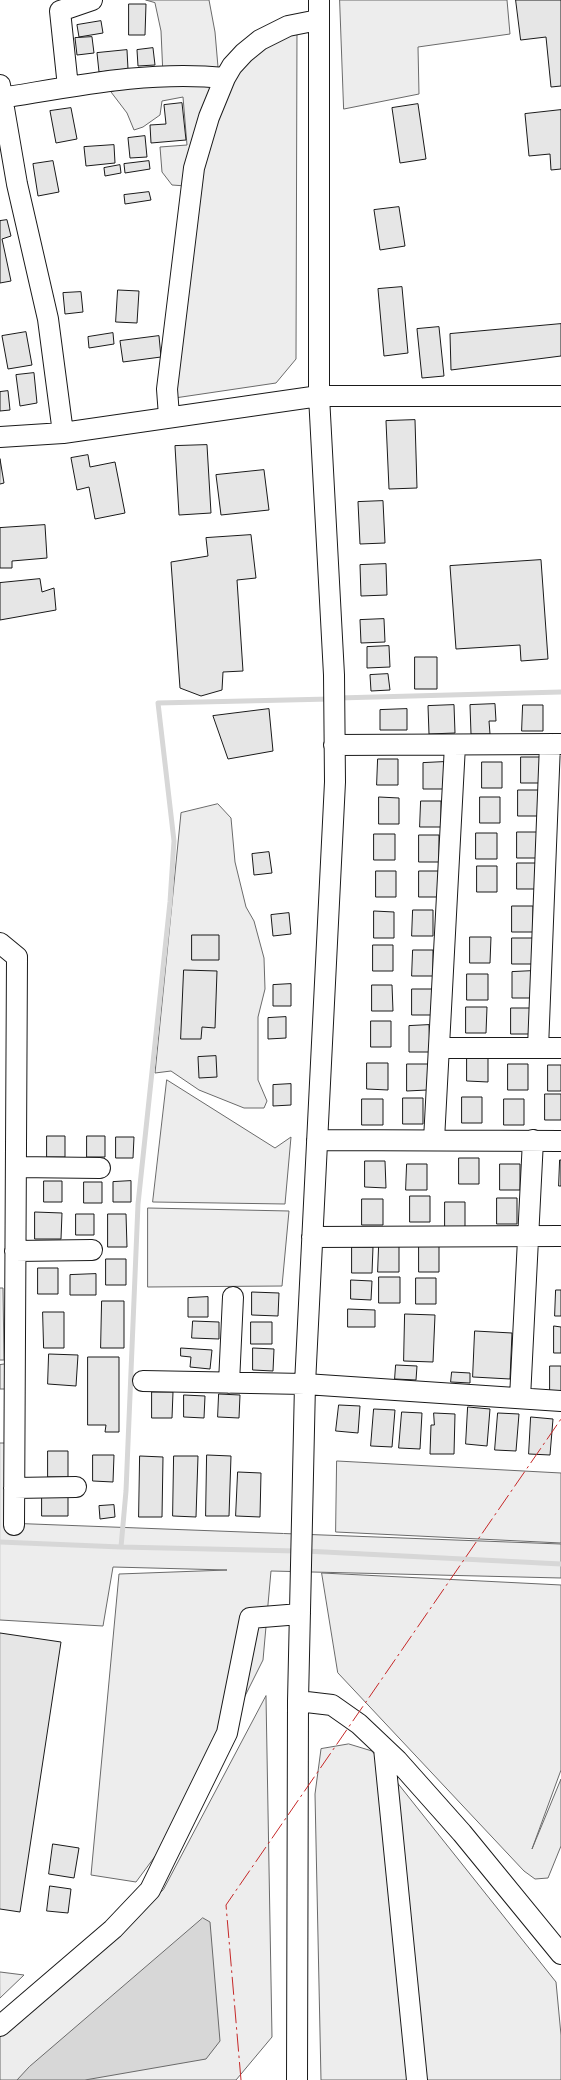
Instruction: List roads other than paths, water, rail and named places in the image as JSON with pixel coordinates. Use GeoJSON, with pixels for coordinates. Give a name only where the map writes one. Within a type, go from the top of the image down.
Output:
{"type":"FeatureCollection","features":[{"type":"Feature","properties":{"kind":"street"},"geometry":{"type":"LineString","coordinates":[[68,87],[60,12],[92,0]]}},
{"type":"Feature","properties":{"kind":"street"},"geometry":{"type":"LineString","coordinates":[[296,2080],[298,1701],[305,1384],[334,782],[334,675],[319,396],[319,0]]}},
{"type":"Feature","properties":{"kind":"street"},"geometry":{"type":"LineString","coordinates":[[169,416],[167,389],[194,168],[210,117],[225,78],[232,66],[244,53],[260,40],[288,26],[318,20]]}},
{"type":"Feature","properties":{"kind":"street"},"geometry":{"type":"LineString","coordinates":[[63,433],[48,318],[17,184],[1,91],[68,87],[116,79],[156,76],[225,78]]}},
{"type":"Feature","properties":{"kind":"street"},"geometry":{"type":"LineString","coordinates":[[0,437],[63,433],[169,416],[319,396],[561,396]]}},
{"type":"Feature","properties":{"kind":"street"},"geometry":{"type":"LineString","coordinates":[[334,746],[556,744],[538,1048]]}},
{"type":"Feature","properties":{"kind":"street"},"geometry":{"type":"LineString","coordinates":[[434,1140],[455,745]]}},
{"type":"Feature","properties":{"kind":"street"},"geometry":{"type":"LineString","coordinates":[[0,943],[17,957],[16,1167],[8,1201],[15,1251],[14,1524]]}},
{"type":"Feature","properties":{"kind":"street"},"geometry":{"type":"LineString","coordinates":[[439,1048],[561,1048]]}},
{"type":"Feature","properties":{"kind":"street"},"geometry":{"type":"LineString","coordinates":[[317,1140],[561,1141]]}},
{"type":"Feature","properties":{"kind":"street"},"geometry":{"type":"LineString","coordinates":[[520,1398],[533,1140]]}},
{"type":"Feature","properties":{"kind":"street"},"geometry":{"type":"LineString","coordinates":[[16,1167],[100,1168]]}},
{"type":"Feature","properties":{"kind":"street"},"geometry":{"type":"LineString","coordinates":[[312,1237],[561,1236]]}},
{"type":"Feature","properties":{"kind":"street"},"geometry":{"type":"LineString","coordinates":[[15,1251],[92,1250]]}},
{"type":"Feature","properties":{"kind":"street"},"geometry":{"type":"LineString","coordinates":[[229,1382],[233,1297]]}},
{"type":"Feature","properties":{"kind":"street"},"geometry":{"type":"LineString","coordinates":[[143,1381],[305,1384],[561,1401]]}},
{"type":"Feature","properties":{"kind":"street"},"geometry":{"type":"LineString","coordinates":[[14,1488],[76,1486]]}},
{"type":"Feature","properties":{"kind":"street"},"geometry":{"type":"LineString","coordinates":[[0,2026],[113,1928],[150,1890],[227,1733],[250,1618],[300,1614]]}},
{"type":"Feature","properties":{"kind":"street"},"geometry":{"type":"LineString","coordinates":[[298,1701],[332,1705],[359,1724],[384,1748],[462,1833],[561,1954]]}},
{"type":"Feature","properties":{"kind":"street"},"geometry":{"type":"LineString","coordinates":[[384,1748],[417,2080]]}},
{"type":"Feature","properties":{"kind":"waterway"},"geometry":{"type":"LineString","coordinates":[[338,698],[561,692]]}},
{"type":"Feature","properties":{"kind":"waterway"},"geometry":{"type":"LineString","coordinates":[[121,1547],[126,1491],[138,1204],[170,902],[174,841],[158,703],[330,699]]}},
{"type":"Feature","properties":{"kind":"waterway"},"geometry":{"type":"LineString","coordinates":[[0,1542],[297,1551]]}},
{"type":"Feature","properties":{"kind":"waterway"},"geometry":{"type":"LineString","coordinates":[[305,1551],[561,1564]]}}]}
